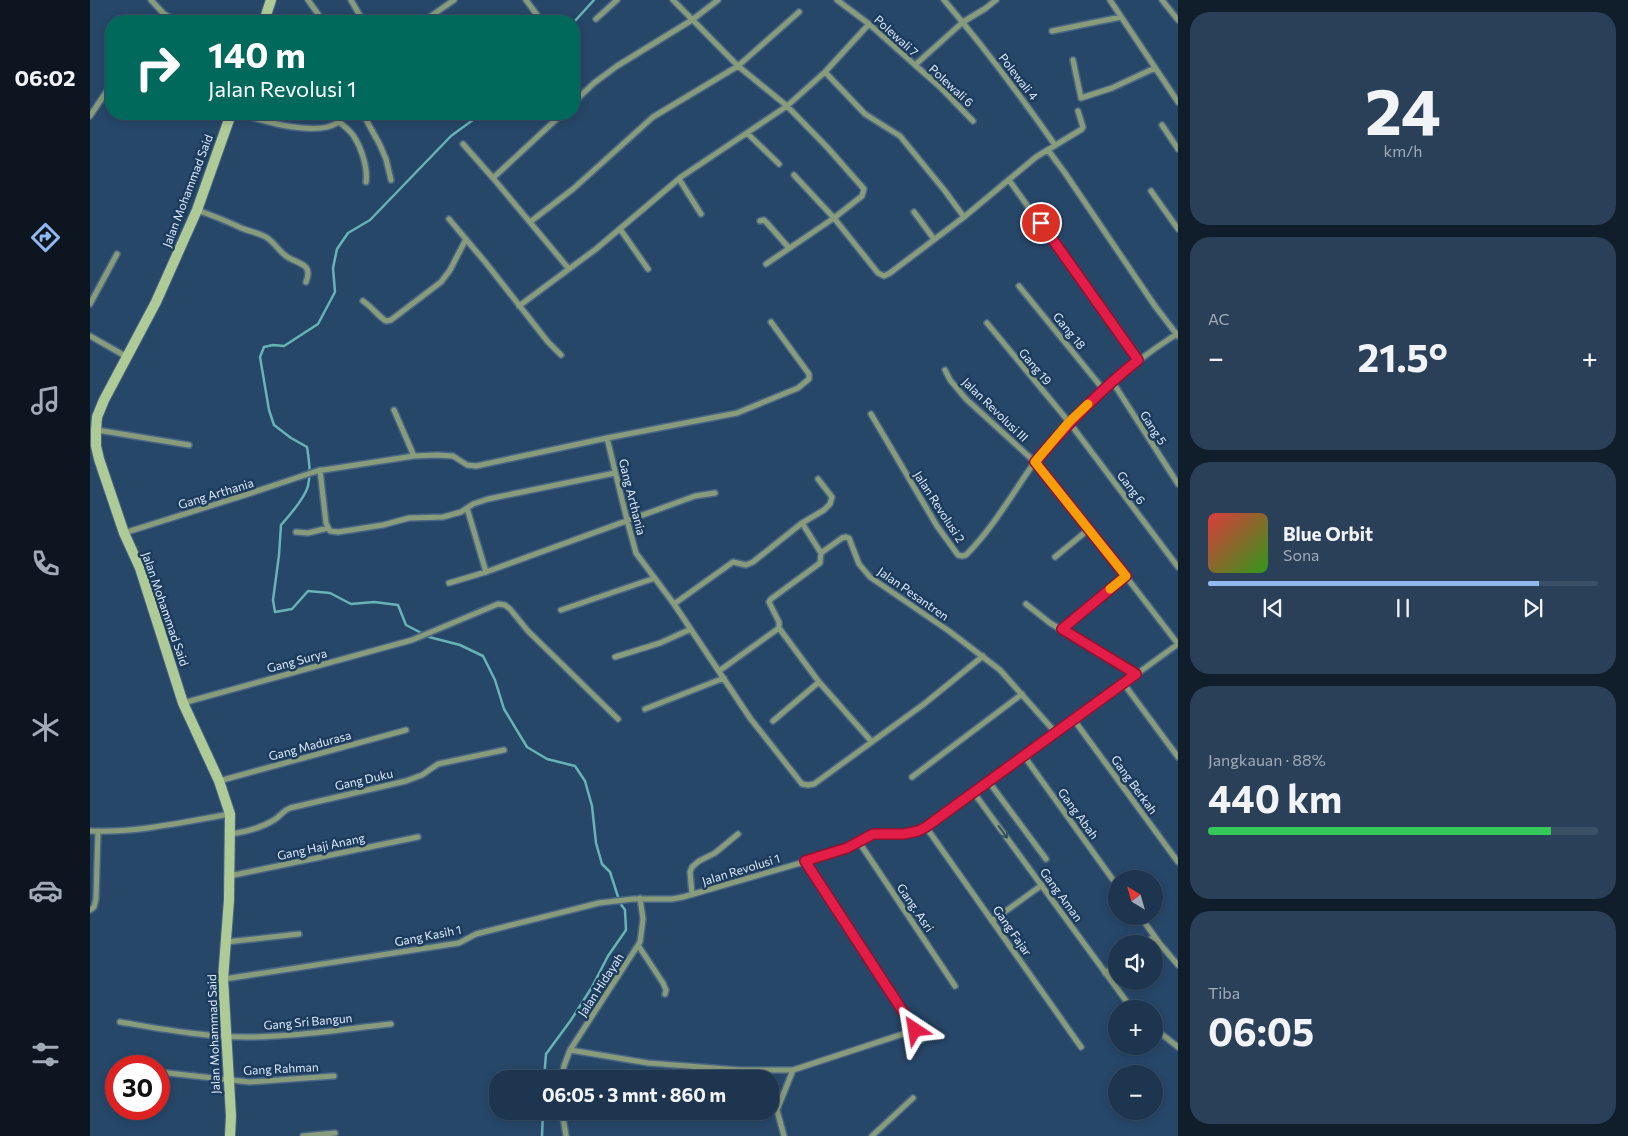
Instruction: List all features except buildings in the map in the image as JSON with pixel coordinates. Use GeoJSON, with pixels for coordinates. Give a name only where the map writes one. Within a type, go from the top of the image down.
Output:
{"type":"FeatureCollection","features":[{"type":"Feature","properties":{"kind":"street"},"geometry":{"type":"LineString","coordinates":[[151,0],[164,14]]}},
{"type":"Feature","properties":{"kind":"street"},"geometry":{"type":"LineString","coordinates":[[266,15],[271,0]]}},
{"type":"Feature","properties":{"kind":"street"},"geometry":{"type":"LineString","coordinates":[[308,0],[319,15]]}},
{"type":"Feature","properties":{"kind":"street"},"geometry":{"type":"LineString","coordinates":[[351,0],[360,15]]}},
{"type":"Feature","properties":{"kind":"street"},"geometry":{"type":"LineString","coordinates":[[435,15],[454,0]]}},
{"type":"Feature","properties":{"kind":"street"},"geometry":{"type":"LineString","coordinates":[[526,0],[537,15]]}},
{"type":"Feature","properties":{"kind":"street"},"geometry":{"type":"LineString","coordinates":[[596,19],[617,0]]}},
{"type":"Feature","properties":{"kind":"street"},"geometry":{"type":"LineString","coordinates":[[673,0],[738,66],[786,106],[827,147],[864,189],[862,196],[834,218],[766,264]]}},
{"type":"Feature","properties":{"kind":"street"},"geometry":{"type":"LineString","coordinates":[[580,96],[616,66],[692,20],[718,0]]}},
{"type":"Feature","properties":{"kind":"street","name":"Polewali 7"},"geometry":{"type":"LineString","coordinates":[[837,0],[869,24],[915,66],[963,22],[996,0]]}},
{"type":"Feature","properties":{"kind":"street","name":"Polewali 4"},"geometry":{"type":"LineString","coordinates":[[944,0],[1032,112],[1055,145]]}},
{"type":"Feature","properties":{"kind":"street"},"geometry":{"type":"LineString","coordinates":[[1110,0],[1178,102]]}},
{"type":"Feature","properties":{"kind":"street"},"geometry":{"type":"LineString","coordinates":[[1162,0],[1178,20]]}},
{"type":"Feature","properties":{"kind":"street"},"geometry":{"type":"LineString","coordinates":[[530,222],[573,189],[653,117],[738,66],[799,12]]}},
{"type":"Feature","properties":{"kind":"street"},"geometry":{"type":"LineString","coordinates":[[1052,31],[1121,16]]}},
{"type":"Feature","properties":{"kind":"street"},"geometry":{"type":"LineString","coordinates":[[519,306],[620,229],[679,179],[786,106],[826,72],[869,24]]}},
{"type":"Feature","properties":{"kind":"street"},"geometry":{"type":"LineString","coordinates":[[1073,60],[1081,98],[1112,88],[1155,68]]}},
{"type":"Feature","properties":{"kind":"street","name":"Polewali 6"},"geometry":{"type":"LineString","coordinates":[[915,66],[939,86],[973,121]]}},
{"type":"Feature","properties":{"kind":"street"},"geometry":{"type":"LineString","coordinates":[[826,72],[865,114],[900,136],[946,191],[964,217]]}},
{"type":"Feature","properties":{"kind":"street"},"geometry":{"type":"LineString","coordinates":[[90,116],[105,94]]}},
{"type":"Feature","properties":{"kind":"street"},"geometry":{"type":"LineString","coordinates":[[794,175],[834,218],[878,274],[884,276],[964,217],[1036,157],[1082,130],[1083,126],[1078,111]]}},
{"type":"Feature","properties":{"kind":"street","name":"Jalan Mohammad Said"},"geometry":{"type":"LineString","coordinates":[[229,120],[197,210],[156,302],[104,400],[98,417],[96,446],[124,533],[140,568],[182,703],[219,781],[230,814],[231,834],[223,979],[230,1136]]}},
{"type":"Feature","properties":{"kind":"street"},"geometry":{"type":"LineString","coordinates":[[259,120],[272,124],[305,128],[335,125],[338,121],[353,136],[357,144],[367,174],[366,182]]}},
{"type":"Feature","properties":{"kind":"street"},"geometry":{"type":"LineString","coordinates":[[366,120],[383,152],[391,180]]}},
{"type":"Feature","properties":{"kind":"street"},"geometry":{"type":"LineString","coordinates":[[493,178],[556,120]]}},
{"type":"Feature","properties":{"kind":"street"},"geometry":{"type":"LineString","coordinates":[[1162,125],[1178,149]]}},
{"type":"Feature","properties":{"kind":"street"},"geometry":{"type":"LineString","coordinates":[[747,133],[779,164]]}},
{"type":"Feature","properties":{"kind":"street"},"geometry":{"type":"LineString","coordinates":[[462,144],[569,269]]}},
{"type":"Feature","properties":{"kind":"street"},"geometry":{"type":"LineString","coordinates":[[1048,150],[1155,306],[1178,335]]}},
{"type":"Feature","properties":{"kind":"street"},"geometry":{"type":"LineString","coordinates":[[679,179],[700,214]]}},
{"type":"Feature","properties":{"kind":"street"},"geometry":{"type":"LineString","coordinates":[[1009,180],[1138,360]]}},
{"type":"Feature","properties":{"kind":"street"},"geometry":{"type":"LineString","coordinates":[[1151,191],[1178,229]]}},
{"type":"Feature","properties":{"kind":"street"},"geometry":{"type":"LineString","coordinates":[[197,210],[219,217],[238,227],[268,238],[288,258],[306,268],[309,274],[306,282]]}},
{"type":"Feature","properties":{"kind":"street"},"geometry":{"type":"LineString","coordinates":[[914,212],[934,239]]}},
{"type":"Feature","properties":{"kind":"street"},"geometry":{"type":"LineString","coordinates":[[449,219],[561,356]]}},
{"type":"Feature","properties":{"kind":"street"},"geometry":{"type":"LineString","coordinates":[[760,221],[764,220],[789,248]]}},
{"type":"Feature","properties":{"kind":"street"},"geometry":{"type":"LineString","coordinates":[[620,229],[648,269]]}},
{"type":"Feature","properties":{"kind":"street"},"geometry":{"type":"LineString","coordinates":[[363,301],[374,309],[382,319],[386,321],[391,320],[441,282],[450,270],[466,239]]}},
{"type":"Feature","properties":{"kind":"street"},"geometry":{"type":"LineString","coordinates":[[90,304],[117,254]]}},
{"type":"Feature","properties":{"kind":"street","name":"Gang 18"},"geometry":{"type":"LineString","coordinates":[[1019,286],[1103,389]]}},
{"type":"Feature","properties":{"kind":"street"},"geometry":{"type":"LineString","coordinates":[[607,438],[737,412],[798,388],[809,379],[809,374],[771,322]]}},
{"type":"Feature","properties":{"kind":"street","name":"Gang 19"},"geometry":{"type":"LineString","coordinates":[[987,323],[1069,422]]}},
{"type":"Feature","properties":{"kind":"street","name":"Jalan Revolusi 2"},"geometry":{"type":"LineString","coordinates":[[871,414],[937,526],[950,546],[958,555],[962,556],[969,552],[987,531],[1035,462],[1069,422],[1103,389],[1138,360],[1178,335]]}},
{"type":"Feature","properties":{"kind":"street"},"geometry":{"type":"LineString","coordinates":[[90,336],[128,357]]}},
{"type":"Feature","properties":{"kind":"street","name":"Jalan Revolusi III"},"geometry":{"type":"LineString","coordinates":[[945,370],[950,380],[966,398],[1035,462]]}},
{"type":"Feature","properties":{"kind":"street","name":"Gang 5"},"geometry":{"type":"LineString","coordinates":[[1112,381],[1178,484]]}},
{"type":"Feature","properties":{"kind":"street"},"geometry":{"type":"LineString","coordinates":[[394,410],[414,456]]}},
{"type":"Feature","properties":{"kind":"street","name":"Gang 6"},"geometry":{"type":"LineString","coordinates":[[1069,422],[1178,566]]}},
{"type":"Feature","properties":{"kind":"street"},"geometry":{"type":"LineString","coordinates":[[96,430],[189,445]]}},
{"type":"Feature","properties":{"kind":"street","name":"Gang Arthania"},"geometry":{"type":"LineString","coordinates":[[124,533],[318,470],[414,456],[446,455],[453,456],[466,465],[476,466],[607,438],[626,520],[636,553],[692,629],[750,718],[802,784],[808,786],[814,784],[924,704],[983,656]]}},
{"type":"Feature","properties":{"kind":"street"},"geometry":{"type":"LineString","coordinates":[[1035,462],[1178,644]]}},
{"type":"Feature","properties":{"kind":"street"},"geometry":{"type":"LineString","coordinates":[[318,470],[326,523],[333,532],[383,525],[409,518],[443,516],[461,512],[473,504],[488,499],[615,473]]}},
{"type":"Feature","properties":{"kind":"street"},"geometry":{"type":"LineString","coordinates":[[674,604],[733,562],[746,565],[753,562],[802,523],[824,510],[832,501],[832,497],[818,479]]}},
{"type":"Feature","properties":{"kind":"street"},"geometry":{"type":"LineString","coordinates":[[449,583],[486,572],[695,496],[715,493]]}},
{"type":"Feature","properties":{"kind":"street"},"geometry":{"type":"LineString","coordinates":[[467,508],[486,572]]}},
{"type":"Feature","properties":{"kind":"street"},"geometry":{"type":"LineString","coordinates":[[802,523],[821,552],[820,563],[769,602],[779,622],[779,628],[819,682],[872,742]]}},
{"type":"Feature","properties":{"kind":"street"},"geometry":{"type":"LineString","coordinates":[[296,532],[308,533],[328,528]]}},
{"type":"Feature","properties":{"kind":"street"},"geometry":{"type":"LineString","coordinates":[[1055,557],[1088,529]]}},
{"type":"Feature","properties":{"kind":"street","name":"Jalan Pesantren"},"geometry":{"type":"LineString","coordinates":[[821,552],[842,538],[849,538],[859,564],[870,576],[983,656]]}},
{"type":"Feature","properties":{"kind":"street"},"geometry":{"type":"LineString","coordinates":[[1062,629],[1126,576]]}},
{"type":"Feature","properties":{"kind":"street"},"geometry":{"type":"LineString","coordinates":[[561,610],[655,578]]}},
{"type":"Feature","properties":{"kind":"street","name":"Gang Surya"},"geometry":{"type":"LineString","coordinates":[[182,703],[416,639],[498,604],[505,605],[528,631],[618,719]]}},
{"type":"Feature","properties":{"kind":"street"},"geometry":{"type":"LineString","coordinates":[[1026,604],[1050,623],[1136,674]]}},
{"type":"Feature","properties":{"kind":"street"},"geometry":{"type":"LineString","coordinates":[[719,671],[779,628]]}},
{"type":"Feature","properties":{"kind":"street"},"geometry":{"type":"LineString","coordinates":[[614,657],[660,643],[692,629]]}},
{"type":"Feature","properties":{"kind":"street","name":"Jalan Revolusi 1"},"geometry":{"type":"LineString","coordinates":[[633,898],[672,899],[836,852],[873,834],[904,834],[918,831],[974,793],[1136,674],[1175,650],[1178,644]]}},
{"type":"Feature","properties":{"kind":"street"},"geometry":{"type":"LineString","coordinates":[[983,656],[1000,670],[1056,733]]}},
{"type":"Feature","properties":{"kind":"street"},"geometry":{"type":"LineString","coordinates":[[645,710],[724,678]]}},
{"type":"Feature","properties":{"kind":"street"},"geometry":{"type":"LineString","coordinates":[[774,721],[819,682]]}},
{"type":"Feature","properties":{"kind":"street"},"geometry":{"type":"LineString","coordinates":[[1124,684],[1178,757]]}},
{"type":"Feature","properties":{"kind":"street"},"geometry":{"type":"LineString","coordinates":[[912,777],[1022,694]]}},
{"type":"Feature","properties":{"kind":"street","name":"Gang Berkah"},"geometry":{"type":"LineString","coordinates":[[1074,720],[1178,862]]}},
{"type":"Feature","properties":{"kind":"street","name":"Gang Madurasa"},"geometry":{"type":"LineString","coordinates":[[219,781],[406,730]]}},
{"type":"Feature","properties":{"kind":"street","name":"Gang Duku"},"geometry":{"type":"LineString","coordinates":[[231,834],[248,831],[266,824],[290,808],[406,781],[438,764],[504,750]]}},
{"type":"Feature","properties":{"kind":"street","name":"Gang Abah"},"geometry":{"type":"LineString","coordinates":[[1024,756],[1108,873]]}},
{"type":"Feature","properties":{"kind":"street"},"geometry":{"type":"LineString","coordinates":[[989,782],[1046,859]]}},
{"type":"Feature","properties":{"kind":"street","name":"Gang Aman"},"geometry":{"type":"LineString","coordinates":[[974,793],[1126,1000]]}},
{"type":"Feature","properties":{"kind":"street"},"geometry":{"type":"LineString","coordinates":[[90,831],[170,825],[230,814]]}},
{"type":"Feature","properties":{"kind":"street","name":"Gang Fajar"},"geometry":{"type":"LineString","coordinates":[[926,827],[1081,1047]]}},
{"type":"Feature","properties":{"kind":"street"},"geometry":{"type":"LineString","coordinates":[[90,910],[94,907],[96,899],[98,831]]}},
{"type":"Feature","properties":{"kind":"street"},"geometry":{"type":"LineString","coordinates":[[692,894],[690,872],[692,866],[715,853],[738,834]]}},
{"type":"Feature","properties":{"kind":"street","name":"Gang Haji Anang"},"geometry":{"type":"LineString","coordinates":[[229,876],[418,837]]}},
{"type":"Feature","properties":{"kind":"street","name":"Gang. Asri"},"geometry":{"type":"LineString","coordinates":[[859,842],[955,986]]}},
{"type":"Feature","properties":{"kind":"street"},"geometry":{"type":"LineString","coordinates":[[805,861],[922,1040]]}},
{"type":"Feature","properties":{"kind":"street"},"geometry":{"type":"LineString","coordinates":[[992,921],[1042,885]]}},
{"type":"Feature","properties":{"kind":"street","name":"Gang Kasih 1"},"geometry":{"type":"LineString","coordinates":[[223,979],[459,943],[476,934],[599,903],[633,898]]}},
{"type":"Feature","properties":{"kind":"street","name":"Jalan Hidayah"},"geometry":{"type":"LineString","coordinates":[[563,1070],[570,1050],[638,945],[643,919],[640,898]]}},
{"type":"Feature","properties":{"kind":"street"},"geometry":{"type":"LineString","coordinates":[[226,942],[299,934]]}},
{"type":"Feature","properties":{"kind":"street"},"geometry":{"type":"LineString","coordinates":[[638,945],[663,983],[666,990],[665,994]]}},
{"type":"Feature","properties":{"kind":"street"},"geometry":{"type":"LineString","coordinates":[[1163,948],[1178,965]]}},
{"type":"Feature","properties":{"kind":"street","name":"Gang Sri Bangun"},"geometry":{"type":"LineString","coordinates":[[120,1022],[174,1031],[246,1037],[277,1036],[392,1024]]}},
{"type":"Feature","properties":{"kind":"street"},"geometry":{"type":"LineString","coordinates":[[570,1050],[648,1063],[740,1070],[793,1070],[915,1030]]}},
{"type":"Feature","properties":{"kind":"street"},"geometry":{"type":"LineString","coordinates":[[1163,1035],[1178,1047]]}},
{"type":"Feature","properties":{"kind":"street"},"geometry":{"type":"LineString","coordinates":[[784,1136],[777,1110],[793,1070]]}},
{"type":"Feature","properties":{"kind":"street","name":"Gang Rahman"},"geometry":{"type":"LineString","coordinates":[[170,1073],[249,1082],[334,1076]]}},
{"type":"Feature","properties":{"kind":"street"},"geometry":{"type":"LineString","coordinates":[[872,1136],[913,1098]]}},
{"type":"Feature","properties":{"kind":"street"},"geometry":{"type":"LineString","coordinates":[[563,1120],[566,1136]]}},
{"type":"Feature","properties":{"kind":"street"},"geometry":{"type":"LineString","coordinates":[[304,1136],[335,1133]]}},
{"type":"Feature","properties":{"kind":"waterway"},"geometry":{"type":"LineString","coordinates":[[580,15],[594,0]]}},
{"type":"Feature","properties":{"kind":"waterway"},"geometry":{"type":"LineString","coordinates":[[473,120],[451,136],[370,220],[348,233],[337,249],[333,268],[335,292],[318,324],[284,346],[273,345],[264,347],[260,357],[269,410],[274,425],[307,447],[309,466],[309,481],[304,496],[281,525],[273,600],[275,612],[292,609],[308,591],[330,593],[351,604],[374,602],[398,605],[406,625],[429,637],[460,645],[483,656],[495,680],[504,709],[527,747],[547,759],[575,766],[585,781],[592,806],[596,843],[602,864],[610,872],[620,903],[625,910],[626,930],[608,956],[592,987],[571,1020],[546,1054],[545,1070]]}},
{"type":"Feature","properties":{"kind":"waterway"},"geometry":{"type":"LineString","coordinates":[[542,1136],[543,1120]]}},
{"type":"Feature","properties":{"kind":"slow traffic"},"geometry":{"type":"LineString","coordinates":[[1088,404],[1069,422],[1035,462],[1126,576],[1110,589]]}},
{"type":"Feature","properties":{"kind":"route"},"geometry":{"type":"LineString","coordinates":[[915,1030],[805,861],[847,848],[873,834],[904,834],[926,827],[1136,674],[1062,629],[1126,576],[1035,462],[1069,422],[1103,389],[1138,360],[1041,223]]}}]}
